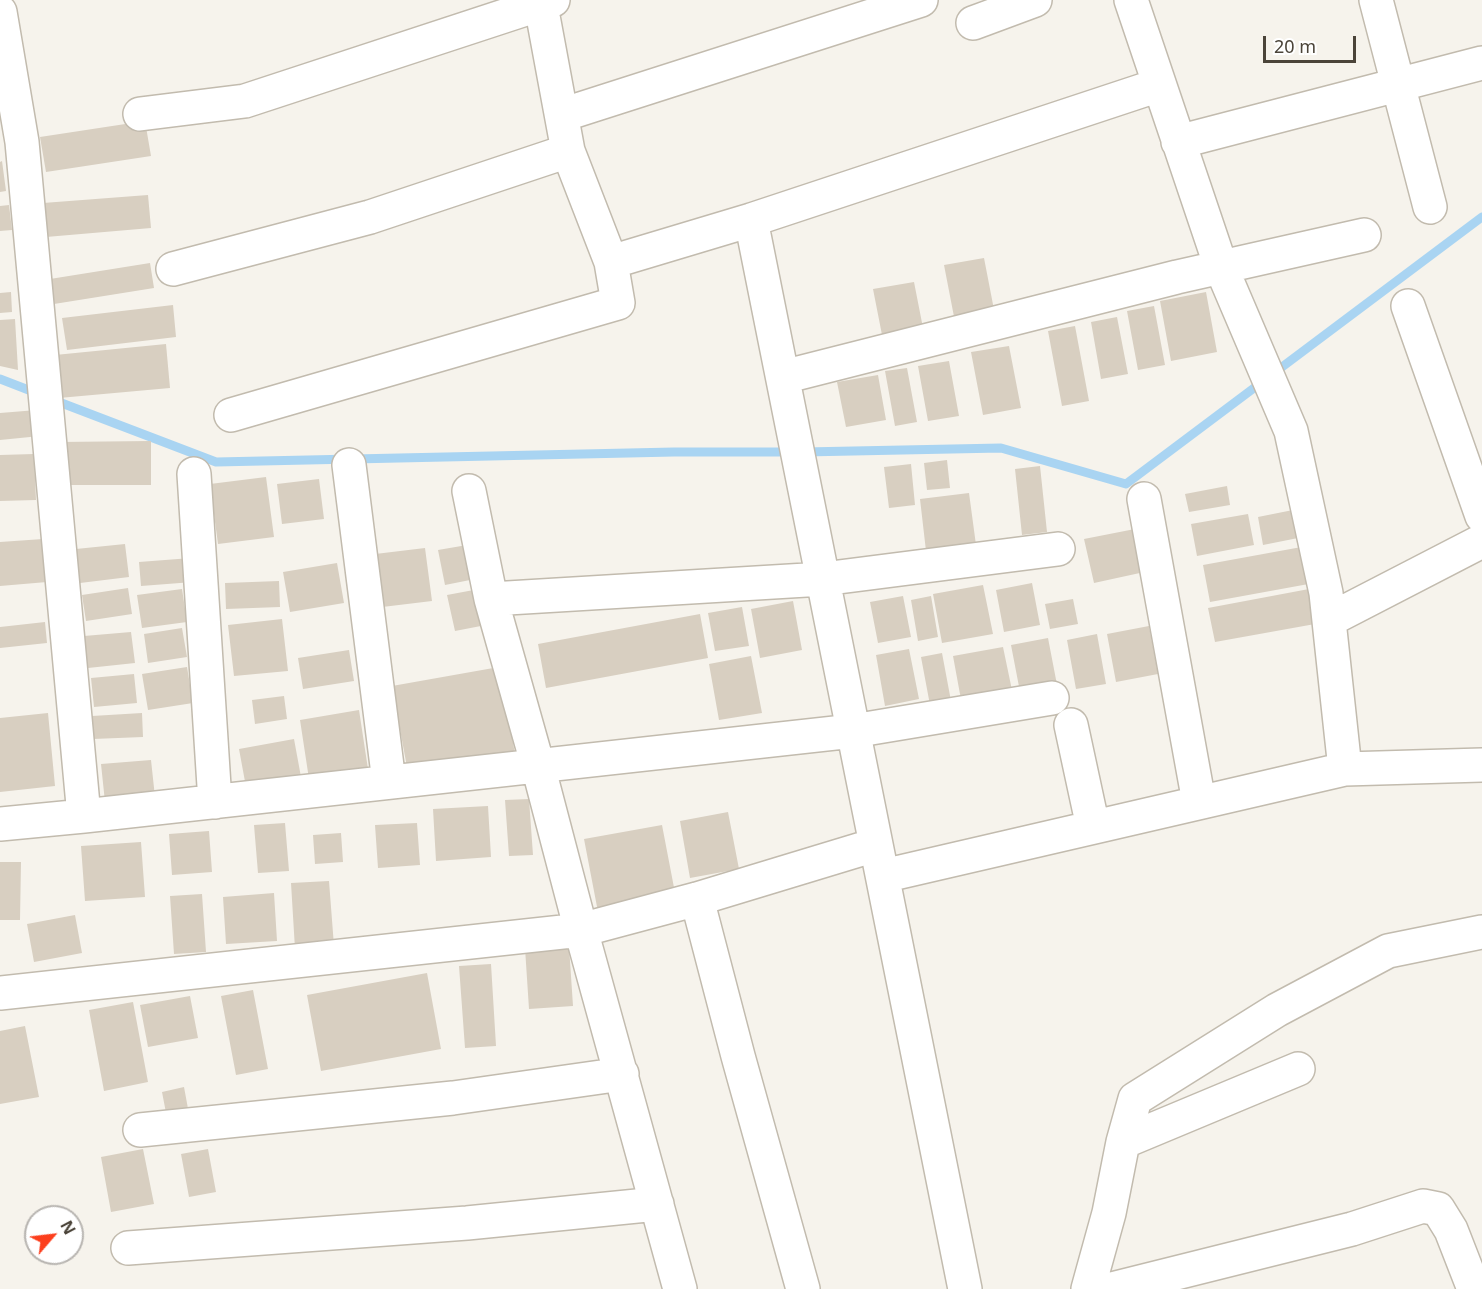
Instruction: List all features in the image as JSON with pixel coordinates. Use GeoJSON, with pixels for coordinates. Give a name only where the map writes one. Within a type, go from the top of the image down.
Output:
{"type":"FeatureCollection","features":[{"type":"Feature","properties":{"kind":"street"},"geometry":{"type":"LineString","coordinates":[[562,115],[921,0]]}},
{"type":"Feature","properties":{"kind":"street"},"geometry":{"type":"LineString","coordinates":[[973,23],[1035,0]]}},
{"type":"Feature","properties":{"kind":"street"},"geometry":{"type":"LineString","coordinates":[[1376,0],[1430,207]]}},
{"type":"Feature","properties":{"kind":"street"},"geometry":{"type":"LineString","coordinates":[[140,114],[245,101],[544,1],[568,151],[611,262],[618,303],[231,415]]}},
{"type":"Feature","properties":{"kind":"street"},"geometry":{"type":"LineString","coordinates":[[1134,1],[1159,86],[1221,267],[1291,431],[1326,593],[1345,769]]}},
{"type":"Feature","properties":{"kind":"street"},"geometry":{"type":"LineString","coordinates":[[0,12],[11,144],[45,396],[84,816]]}},
{"type":"Feature","properties":{"kind":"street"},"geometry":{"type":"LineString","coordinates":[[1178,142],[1482,63]]}},
{"type":"Feature","properties":{"kind":"street"},"geometry":{"type":"LineString","coordinates":[[611,262],[751,220],[1159,86]]}},
{"type":"Feature","properties":{"kind":"street"},"geometry":{"type":"LineString","coordinates":[[173,269],[370,217],[568,151]]}},
{"type":"Feature","properties":{"kind":"street"},"geometry":{"type":"LineString","coordinates":[[751,220],[965,1289]]}},
{"type":"Feature","properties":{"kind":"street"},"geometry":{"type":"LineString","coordinates":[[783,377],[1221,267],[1364,235]]}},
{"type":"Feature","properties":{"kind":"street"},"geometry":{"type":"LineString","coordinates":[[1408,306],[1482,516]]}},
{"type":"Feature","properties":{"kind":"street"},"geometry":{"type":"LineString","coordinates":[[349,465],[389,782]]}},
{"type":"Feature","properties":{"kind":"street"},"geometry":{"type":"LineString","coordinates":[[194,474],[215,802]]}},
{"type":"Feature","properties":{"kind":"street"},"geometry":{"type":"LineString","coordinates":[[469,491],[491,598],[680,1289]]}},
{"type":"Feature","properties":{"kind":"street"},"geometry":{"type":"LineString","coordinates":[[1144,499],[1199,802]]}},
{"type":"Feature","properties":{"kind":"street"},"geometry":{"type":"LineString","coordinates":[[1329,620],[1482,541]]}},
{"type":"Feature","properties":{"kind":"street"},"geometry":{"type":"LineString","coordinates":[[491,598],[823,579],[1058,549]]}},
{"type":"Feature","properties":{"kind":"street"},"geometry":{"type":"LineString","coordinates":[[0,824],[853,731],[1053,699]]}},
{"type":"Feature","properties":{"kind":"street"},"geometry":{"type":"LineString","coordinates":[[1071,725],[1094,827]]}},
{"type":"Feature","properties":{"kind":"street"},"geometry":{"type":"LineString","coordinates":[[883,876],[1345,769],[1482,765]]}},
{"type":"Feature","properties":{"kind":"street"},"geometry":{"type":"LineString","coordinates":[[0,993],[580,930],[698,899],[875,845]]}},
{"type":"Feature","properties":{"kind":"street"},"geometry":{"type":"LineString","coordinates":[[698,899],[738,1056],[803,1289]]}},
{"type":"Feature","properties":{"kind":"street"},"geometry":{"type":"LineString","coordinates":[[1088,1289],[1106,1224],[1123,1142],[1135,1099],[1277,1010],[1388,951],[1482,932]]}},
{"type":"Feature","properties":{"kind":"street"},"geometry":{"type":"LineString","coordinates":[[1123,1142],[1298,1069]]}},
{"type":"Feature","properties":{"kind":"street"},"geometry":{"type":"LineString","coordinates":[[140,1130],[453,1098],[622,1074]]}},
{"type":"Feature","properties":{"kind":"street"},"geometry":{"type":"LineString","coordinates":[[128,1248],[467,1222],[657,1204]]}},
{"type":"Feature","properties":{"kind":"street"},"geometry":{"type":"LineString","coordinates":[[1112,1289],[1352,1229],[1423,1206],[1438,1209],[1443,1216],[1451,1230],[1474,1289]]}},
{"type":"Feature","properties":{"kind":"building"},"geometry":{"type":"Polygon","coordinates":[[[145,121],[151,156],[46,172],[40,137],[145,121]]]}},
{"type":"Feature","properties":{"kind":"building"},"geometry":{"type":"Polygon","coordinates":[[[2,161],[6,191],[0,192],[0,162],[2,161]]]}},
{"type":"Feature","properties":{"kind":"building"},"geometry":{"type":"Polygon","coordinates":[[[148,195],[151,228],[46,237],[43,203],[148,195]]]}},
{"type":"Feature","properties":{"kind":"building"},"geometry":{"type":"Polygon","coordinates":[[[9,205],[12,230],[0,231],[0,206],[9,205]]]}},
{"type":"Feature","properties":{"kind":"building"},"geometry":{"type":"Polygon","coordinates":[[[984,258],[996,320],[956,327],[944,265],[984,258]]]}},
{"type":"Feature","properties":{"kind":"building"},"geometry":{"type":"Polygon","coordinates":[[[150,263],[154,288],[54,304],[50,279],[150,263]]]}},
{"type":"Feature","properties":{"kind":"building"},"geometry":{"type":"Polygon","coordinates":[[[914,282],[924,333],[883,340],[873,289],[914,282]]]}},
{"type":"Feature","properties":{"kind":"building"},"geometry":{"type":"Polygon","coordinates":[[[11,292],[12,312],[0,313],[0,293],[11,292]]]}},
{"type":"Feature","properties":{"kind":"building"},"geometry":{"type":"Polygon","coordinates":[[[1206,292],[1217,352],[1171,361],[1160,301],[1206,292]]]}},
{"type":"Feature","properties":{"kind":"building"},"geometry":{"type":"Polygon","coordinates":[[[173,305],[176,337],[67,350],[62,318],[173,305]]]}},
{"type":"Feature","properties":{"kind":"building"},"geometry":{"type":"Polygon","coordinates":[[[1154,306],[1165,365],[1138,370],[1127,311],[1154,306]]]}},
{"type":"Feature","properties":{"kind":"building"},"geometry":{"type":"Polygon","coordinates":[[[1117,317],[1128,374],[1101,379],[1091,322],[1117,317]]]}},
{"type":"Feature","properties":{"kind":"building"},"geometry":{"type":"Polygon","coordinates":[[[15,319],[18,370],[0,366],[0,320],[15,319]]]}},
{"type":"Feature","properties":{"kind":"building"},"geometry":{"type":"Polygon","coordinates":[[[1075,326],[1089,401],[1062,406],[1048,331],[1075,326]]]}},
{"type":"Feature","properties":{"kind":"building"},"geometry":{"type":"Polygon","coordinates":[[[166,344],[170,388],[59,398],[55,355],[166,344]]]}},
{"type":"Feature","properties":{"kind":"building"},"geometry":{"type":"Polygon","coordinates":[[[1009,346],[1021,408],[983,415],[971,352],[1009,346]]]}},
{"type":"Feature","properties":{"kind":"building"},"geometry":{"type":"Polygon","coordinates":[[[949,361],[959,416],[928,421],[918,366],[949,361]]]}},
{"type":"Feature","properties":{"kind":"building"},"geometry":{"type":"Polygon","coordinates":[[[907,368],[917,422],[895,426],[885,371],[907,368]]]}},
{"type":"Feature","properties":{"kind":"building"},"geometry":{"type":"Polygon","coordinates":[[[878,375],[886,420],[846,427],[837,382],[878,375]]]}},
{"type":"Feature","properties":{"kind":"building"},"geometry":{"type":"Polygon","coordinates":[[[37,410],[40,436],[0,440],[0,413],[37,410]]]}},
{"type":"Feature","properties":{"kind":"building"},"geometry":{"type":"Polygon","coordinates":[[[151,441],[151,485],[60,485],[59,442],[151,441]]]}},
{"type":"Feature","properties":{"kind":"building"},"geometry":{"type":"Polygon","coordinates":[[[34,454],[36,500],[0,501],[0,455],[34,454]]]}},
{"type":"Feature","properties":{"kind":"building"},"geometry":{"type":"Polygon","coordinates":[[[947,460],[950,488],[927,490],[924,463],[947,460]]]}},
{"type":"Feature","properties":{"kind":"building"},"geometry":{"type":"Polygon","coordinates":[[[911,464],[915,505],[889,508],[884,467],[911,464]]]}},
{"type":"Feature","properties":{"kind":"building"},"geometry":{"type":"Polygon","coordinates":[[[1040,466],[1047,532],[1022,535],[1015,469],[1040,466]]]}},
{"type":"Feature","properties":{"kind":"building"},"geometry":{"type":"Polygon","coordinates":[[[266,477],[274,537],[218,544],[210,484],[266,477]]]}},
{"type":"Feature","properties":{"kind":"building"},"geometry":{"type":"Polygon","coordinates":[[[319,479],[324,519],[282,524],[277,484],[319,479]]]}},
{"type":"Feature","properties":{"kind":"building"},"geometry":{"type":"Polygon","coordinates":[[[1227,486],[1230,505],[1189,512],[1185,494],[1227,486]]]}},
{"type":"Feature","properties":{"kind":"building"},"geometry":{"type":"Polygon","coordinates":[[[969,493],[976,545],[926,551],[920,499],[969,493]]]}},
{"type":"Feature","properties":{"kind":"building"},"geometry":{"type":"Polygon","coordinates":[[[1303,508],[1308,536],[1263,545],[1258,517],[1303,508]]]}},
{"type":"Feature","properties":{"kind":"building"},"geometry":{"type":"Polygon","coordinates":[[[1248,514],[1254,545],[1197,556],[1191,524],[1248,514]]]}},
{"type":"Feature","properties":{"kind":"building"},"geometry":{"type":"Polygon","coordinates":[[[1140,528],[1149,571],[1094,583],[1084,539],[1140,528]]]}},
{"type":"Feature","properties":{"kind":"building"},"geometry":{"type":"Polygon","coordinates":[[[43,539],[47,582],[0,586],[0,542],[43,539]]]}},
{"type":"Feature","properties":{"kind":"building"},"geometry":{"type":"Polygon","coordinates":[[[125,544],[129,577],[80,583],[76,549],[125,544]]]}},
{"type":"Feature","properties":{"kind":"building"},"geometry":{"type":"Polygon","coordinates":[[[473,544],[480,578],[445,585],[438,550],[473,544]]]}},
{"type":"Feature","properties":{"kind":"building"},"geometry":{"type":"Polygon","coordinates":[[[1307,546],[1314,583],[1210,602],[1203,565],[1307,546]]]}},
{"type":"Feature","properties":{"kind":"building"},"geometry":{"type":"Polygon","coordinates":[[[425,548],[432,601],[374,608],[367,555],[425,548]]]}},
{"type":"Feature","properties":{"kind":"building"},"geometry":{"type":"Polygon","coordinates":[[[191,558],[193,582],[141,586],[139,562],[191,558]]]}},
{"type":"Feature","properties":{"kind":"building"},"geometry":{"type":"Polygon","coordinates":[[[337,563],[344,603],[290,612],[283,572],[337,563]]]}},
{"type":"Feature","properties":{"kind":"building"},"geometry":{"type":"Polygon","coordinates":[[[279,581],[280,607],[226,609],[225,583],[279,581]]]}},
{"type":"Feature","properties":{"kind":"building"},"geometry":{"type":"Polygon","coordinates":[[[1032,583],[1040,625],[1004,632],[996,590],[1032,583]]]}},
{"type":"Feature","properties":{"kind":"building"},"geometry":{"type":"Polygon","coordinates":[[[983,585],[993,634],[942,643],[933,594],[983,585]]]}},
{"type":"Feature","properties":{"kind":"building"},"geometry":{"type":"Polygon","coordinates":[[[128,588],[132,614],[86,621],[82,595],[128,588]]]}},
{"type":"Feature","properties":{"kind":"building"},"geometry":{"type":"Polygon","coordinates":[[[182,589],[187,622],[142,628],[137,595],[182,589]]]}},
{"type":"Feature","properties":{"kind":"building"},"geometry":{"type":"Polygon","coordinates":[[[479,589],[486,625],[455,631],[447,595],[479,589]]]}},
{"type":"Feature","properties":{"kind":"building"},"geometry":{"type":"Polygon","coordinates":[[[1309,589],[1315,624],[1215,642],[1208,608],[1309,589]]]}},
{"type":"Feature","properties":{"kind":"building"},"geometry":{"type":"Polygon","coordinates":[[[903,596],[911,637],[878,643],[870,602],[903,596]]]}},
{"type":"Feature","properties":{"kind":"building"},"geometry":{"type":"Polygon","coordinates":[[[931,596],[938,637],[918,641],[911,600],[931,596]]]}},
{"type":"Feature","properties":{"kind":"building"},"geometry":{"type":"Polygon","coordinates":[[[1073,599],[1078,624],[1050,629],[1045,604],[1073,599]]]}},
{"type":"Feature","properties":{"kind":"building"},"geometry":{"type":"Polygon","coordinates":[[[793,601],[802,650],[760,658],[751,609],[793,601]]]}},
{"type":"Feature","properties":{"kind":"building"},"geometry":{"type":"Polygon","coordinates":[[[742,607],[749,646],[715,651],[708,613],[742,607]]]}},
{"type":"Feature","properties":{"kind":"building"},"geometry":{"type":"Polygon","coordinates":[[[700,614],[708,658],[546,688],[538,644],[700,614]]]}},
{"type":"Feature","properties":{"kind":"building"},"geometry":{"type":"Polygon","coordinates":[[[282,619],[288,671],[234,676],[228,625],[282,619]]]}},
{"type":"Feature","properties":{"kind":"building"},"geometry":{"type":"Polygon","coordinates":[[[45,622],[47,643],[0,648],[0,627],[45,622]]]}},
{"type":"Feature","properties":{"kind":"building"},"geometry":{"type":"Polygon","coordinates":[[[1149,626],[1158,674],[1116,682],[1107,634],[1149,626]]]}},
{"type":"Feature","properties":{"kind":"building"},"geometry":{"type":"Polygon","coordinates":[[[182,628],[187,657],[148,663],[144,634],[182,628]]]}},
{"type":"Feature","properties":{"kind":"building"},"geometry":{"type":"Polygon","coordinates":[[[131,632],[135,663],[88,668],[84,636],[131,632]]]}},
{"type":"Feature","properties":{"kind":"building"},"geometry":{"type":"Polygon","coordinates":[[[1097,634],[1106,684],[1076,689],[1067,640],[1097,634]]]}},
{"type":"Feature","properties":{"kind":"building"},"geometry":{"type":"Polygon","coordinates":[[[1048,638],[1058,690],[1021,697],[1011,645],[1048,638]]]}},
{"type":"Feature","properties":{"kind":"building"},"geometry":{"type":"Polygon","coordinates":[[[1003,647],[1013,695],[962,705],[953,656],[1003,647]]]}},
{"type":"Feature","properties":{"kind":"building"},"geometry":{"type":"Polygon","coordinates":[[[909,649],[919,699],[885,706],[876,655],[909,649]]]}},
{"type":"Feature","properties":{"kind":"building"},"geometry":{"type":"Polygon","coordinates":[[[349,650],[354,681],[303,689],[298,658],[349,650]]]}},
{"type":"Feature","properties":{"kind":"building"},"geometry":{"type":"Polygon","coordinates":[[[942,653],[951,701],[930,705],[921,657],[942,653]]]}},
{"type":"Feature","properties":{"kind":"building"},"geometry":{"type":"Polygon","coordinates":[[[751,656],[762,713],[719,720],[709,664],[751,656]]]}},
{"type":"Feature","properties":{"kind":"building"},"geometry":{"type":"Polygon","coordinates":[[[187,667],[193,703],[148,710],[142,674],[187,667]]]}},
{"type":"Feature","properties":{"kind":"building"},"geometry":{"type":"Polygon","coordinates":[[[499,667],[516,759],[409,778],[392,686],[499,667]]]}},
{"type":"Feature","properties":{"kind":"building"},"geometry":{"type":"Polygon","coordinates":[[[134,674],[137,703],[94,707],[91,678],[134,674]]]}},
{"type":"Feature","properties":{"kind":"building"},"geometry":{"type":"Polygon","coordinates":[[[284,696],[287,719],[255,724],[252,700],[284,696]]]}},
{"type":"Feature","properties":{"kind":"building"},"geometry":{"type":"Polygon","coordinates":[[[359,710],[368,769],[309,779],[300,720],[359,710]]]}},
{"type":"Feature","properties":{"kind":"building"},"geometry":{"type":"Polygon","coordinates":[[[48,713],[55,786],[0,792],[0,718],[48,713]]]}},
{"type":"Feature","properties":{"kind":"building"},"geometry":{"type":"Polygon","coordinates":[[[142,713],[143,737],[93,739],[92,716],[142,713]]]}},
{"type":"Feature","properties":{"kind":"building"},"geometry":{"type":"Polygon","coordinates":[[[294,739],[301,777],[246,787],[239,749],[294,739]]]}},
{"type":"Feature","properties":{"kind":"building"},"geometry":{"type":"Polygon","coordinates":[[[151,760],[155,797],[105,802],[101,764],[151,760]]]}},
{"type":"Feature","properties":{"kind":"building"},"geometry":{"type":"Polygon","coordinates":[[[529,799],[533,855],[509,856],[505,800],[529,799]]]}},
{"type":"Feature","properties":{"kind":"building"},"geometry":{"type":"Polygon","coordinates":[[[488,806],[491,857],[436,861],[433,809],[488,806]]]}},
{"type":"Feature","properties":{"kind":"building"},"geometry":{"type":"Polygon","coordinates":[[[728,812],[739,869],[690,878],[680,821],[728,812]]]}},
{"type":"Feature","properties":{"kind":"building"},"geometry":{"type":"Polygon","coordinates":[[[285,823],[289,871],[258,873],[254,825],[285,823]]]}},
{"type":"Feature","properties":{"kind":"building"},"geometry":{"type":"Polygon","coordinates":[[[417,823],[420,865],[378,868],[375,825],[417,823]]]}},
{"type":"Feature","properties":{"kind":"building"},"geometry":{"type":"Polygon","coordinates":[[[662,825],[676,898],[598,912],[584,839],[662,825]]]}},
{"type":"Feature","properties":{"kind":"building"},"geometry":{"type":"Polygon","coordinates":[[[209,831],[212,872],[172,875],[169,834],[209,831]]]}},
{"type":"Feature","properties":{"kind":"building"},"geometry":{"type":"Polygon","coordinates":[[[341,833],[343,862],[315,864],[313,835],[341,833]]]}},
{"type":"Feature","properties":{"kind":"building"},"geometry":{"type":"Polygon","coordinates":[[[141,842],[145,897],[85,901],[81,846],[141,842]]]}},
{"type":"Feature","properties":{"kind":"building"},"geometry":{"type":"Polygon","coordinates":[[[0,862],[21,862],[20,920],[0,920],[0,862]]]}},
{"type":"Feature","properties":{"kind":"building"},"geometry":{"type":"Polygon","coordinates":[[[329,881],[334,946],[295,949],[291,883],[329,881]]]}},
{"type":"Feature","properties":{"kind":"building"},"geometry":{"type":"Polygon","coordinates":[[[274,893],[277,941],[226,944],[223,897],[274,893]]]}},
{"type":"Feature","properties":{"kind":"building"},"geometry":{"type":"Polygon","coordinates":[[[202,894],[206,952],[174,954],[170,896],[202,894]]]}},
{"type":"Feature","properties":{"kind":"building"},"geometry":{"type":"Polygon","coordinates":[[[75,915],[82,953],[34,962],[27,924],[75,915]]]}},
{"type":"Feature","properties":{"kind":"building"},"geometry":{"type":"Polygon","coordinates":[[[569,946],[573,1006],[529,1009],[525,948],[569,946]]]}},
{"type":"Feature","properties":{"kind":"building"},"geometry":{"type":"Polygon","coordinates":[[[491,964],[496,1046],[465,1048],[459,966],[491,964]]]}},
{"type":"Feature","properties":{"kind":"building"},"geometry":{"type":"Polygon","coordinates":[[[427,973],[441,1049],[321,1071],[307,995],[427,973]]]}},
{"type":"Feature","properties":{"kind":"building"},"geometry":{"type":"Polygon","coordinates":[[[253,990],[268,1069],[236,1075],[221,996],[253,990]]]}},
{"type":"Feature","properties":{"kind":"building"},"geometry":{"type":"Polygon","coordinates":[[[190,996],[198,1038],[148,1047],[140,1005],[190,996]]]}},
{"type":"Feature","properties":{"kind":"building"},"geometry":{"type":"Polygon","coordinates":[[[133,1002],[148,1082],[104,1091],[89,1010],[133,1002]]]}},
{"type":"Feature","properties":{"kind":"building"},"geometry":{"type":"Polygon","coordinates":[[[25,1026],[39,1097],[0,1104],[0,1031],[25,1026]]]}},
{"type":"Feature","properties":{"kind":"building"},"geometry":{"type":"Polygon","coordinates":[[[184,1087],[189,1114],[167,1118],[162,1092],[184,1087]]]}},
{"type":"Feature","properties":{"kind":"building"},"geometry":{"type":"Polygon","coordinates":[[[143,1149],[154,1204],[111,1212],[101,1157],[143,1149]]]}},
{"type":"Feature","properties":{"kind":"building"},"geometry":{"type":"Polygon","coordinates":[[[208,1149],[216,1192],[189,1197],[181,1154],[208,1149]]]}},
{"type":"Feature","properties":{"kind":"waterway"},"geometry":{"type":"LineString","coordinates":[[804,452],[1001,448],[1126,484],[1482,217]]}},
{"type":"Feature","properties":{"kind":"waterway"},"geometry":{"type":"LineString","coordinates":[[0,379],[39,394]]}},
{"type":"Feature","properties":{"kind":"waterway"},"geometry":{"type":"LineString","coordinates":[[51,399],[216,462],[674,452],[791,452]]}}]}
